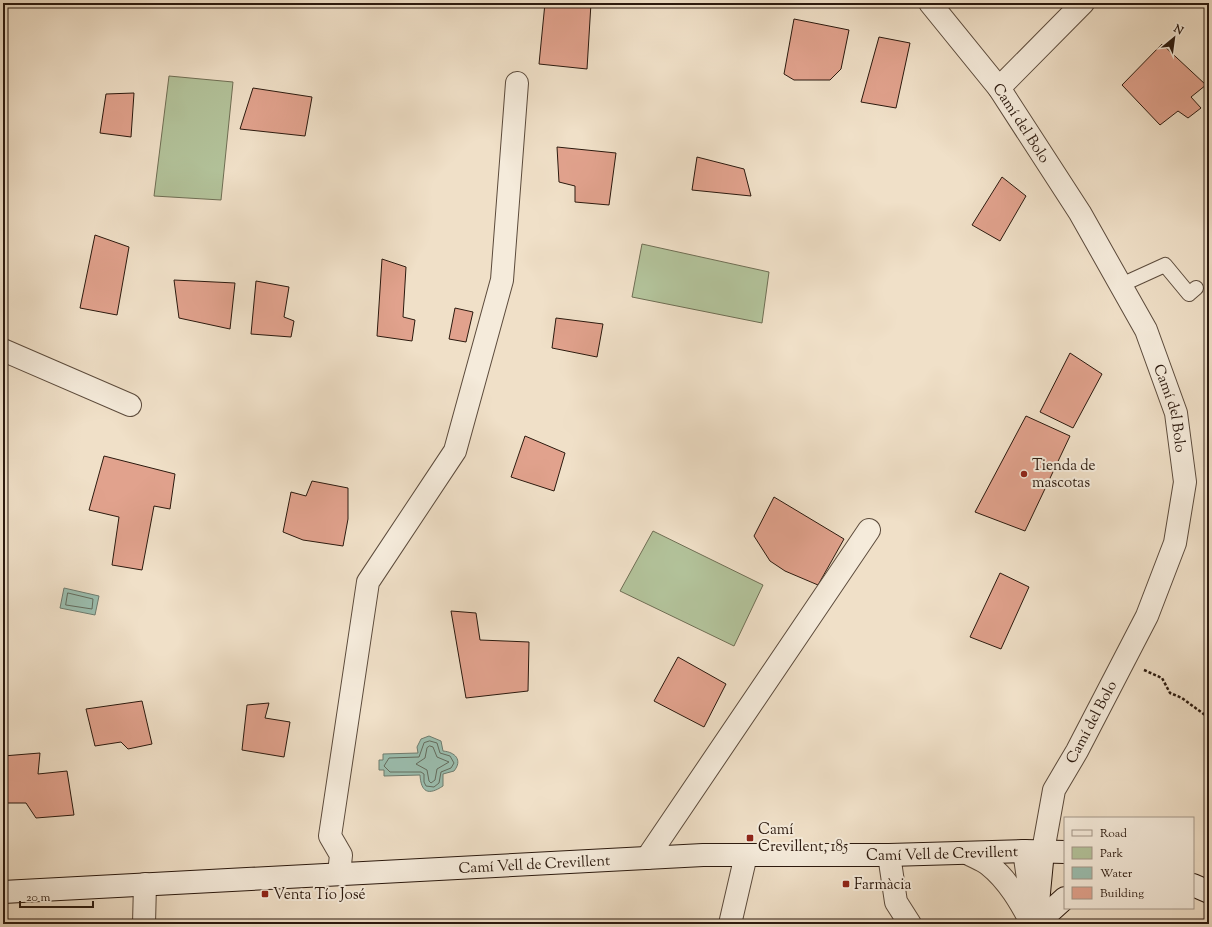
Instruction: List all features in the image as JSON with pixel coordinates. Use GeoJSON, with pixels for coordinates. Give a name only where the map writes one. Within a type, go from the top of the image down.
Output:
{"type":"FeatureCollection","features":[{"type":"Feature","properties":{"kind":"street","name":"Camí del Bolo"},"geometry":{"type":"LineString","coordinates":[[930,3],[999,88],[1080,213],[1146,330],[1176,413],[1185,482],[1175,542],[1152,604],[1077,751],[1054,790],[1034,851],[1034,924]]}},
{"type":"Feature","properties":{"kind":"street"},"geometry":{"type":"LineString","coordinates":[[999,88],[1083,3]]}},
{"type":"Feature","properties":{"kind":"street"},"geometry":{"type":"LineString","coordinates":[[339,874],[341,855],[330,836],[368,582],[455,451],[502,280],[517,83]]}},
{"type":"Feature","properties":{"kind":"street"},"geometry":{"type":"LineString","coordinates":[[3,350],[130,405]]}},
{"type":"Feature","properties":{"kind":"street"},"geometry":{"type":"LineString","coordinates":[[647,858],[869,530]]}},
{"type":"Feature","properties":{"kind":"street","name":"Camí Vell de Crevillent"},"geometry":{"type":"LineString","coordinates":[[3,892],[647,858],[746,855],[889,855],[1034,851],[1064,852]]}},
{"type":"Feature","properties":{"kind":"street"},"geometry":{"type":"LineString","coordinates":[[967,853],[988,864],[1002,878],[1034,924]]}},
{"type":"Feature","properties":{"kind":"street"},"geometry":{"type":"LineString","coordinates":[[730,924],[746,855]]}},
{"type":"Feature","properties":{"kind":"street"},"geometry":{"type":"LineString","coordinates":[[889,855],[896,902],[910,924]]}},
{"type":"Feature","properties":{"kind":"street"},"geometry":{"type":"LineString","coordinates":[[144,924],[145,884]]}},
{"type":"Feature","properties":{"kind":"street"},"geometry":{"type":"LineString","coordinates":[[1194,885],[1209,892]]}},
{"type":"Feature","properties":{"kind":"street"},"geometry":{"type":"LineString","coordinates":[[1040,924],[1044,917],[1064,899]]}},
{"type":"Feature","properties":{"kind":"lane"},"geometry":{"type":"LineString","coordinates":[[1121,285],[1165,265],[1189,294],[1196,288]]}},
{"type":"Feature","properties":{"kind":"path"},"geometry":{"type":"LineString","coordinates":[[1142,668],[1162,678],[1170,693],[1182,698],[1209,718]]}},
{"type":"Feature","properties":{"kind":"green space"},"geometry":{"type":"Polygon","coordinates":[[[169,76],[233,82],[221,200],[154,196],[169,76]]]}},
{"type":"Feature","properties":{"kind":"green space"},"geometry":{"type":"Polygon","coordinates":[[[642,244],[769,272],[762,323],[632,297],[642,244]]]}},
{"type":"Feature","properties":{"kind":"green space"},"geometry":{"type":"Polygon","coordinates":[[[653,531],[763,585],[734,646],[620,591],[653,531]]]}},
{"type":"Feature","properties":{"kind":"water"},"geometry":{"type":"Polygon","coordinates":[[[64,588],[99,596],[95,615],[60,608],[64,588]]]}},
{"type":"Feature","properties":{"kind":"water"},"geometry":{"type":"Polygon","coordinates":[[[429,736],[441,741],[443,751],[451,753],[458,760],[457,767],[454,771],[443,774],[443,786],[433,791],[426,791],[422,785],[420,775],[384,776],[384,770],[379,770],[379,760],[383,760],[383,754],[418,753],[417,747],[421,739],[429,736]]]}},
{"type":"Feature","properties":{"kind":"building"},"geometry":{"type":"Polygon","coordinates":[[[545,3],[591,3],[587,69],[539,64],[545,3]]]}},
{"type":"Feature","properties":{"kind":"building"},"geometry":{"type":"Polygon","coordinates":[[[794,19],[849,30],[841,69],[830,80],[794,80],[784,74],[794,19]]]}},
{"type":"Feature","properties":{"kind":"building"},"geometry":{"type":"Polygon","coordinates":[[[879,37],[910,43],[896,108],[861,102],[879,37]]]}},
{"type":"Feature","properties":{"kind":"building"},"geometry":{"type":"Polygon","coordinates":[[[1162,44],[1206,85],[1191,97],[1201,108],[1188,118],[1178,111],[1160,125],[1122,85],[1162,44]]]}},
{"type":"Feature","properties":{"kind":"building"},"geometry":{"type":"Polygon","coordinates":[[[253,88],[312,97],[305,136],[240,129],[253,88]]]}},
{"type":"Feature","properties":{"kind":"building"},"geometry":{"type":"Polygon","coordinates":[[[134,93],[131,137],[100,133],[106,94],[134,93]]]}},
{"type":"Feature","properties":{"kind":"building"},"geometry":{"type":"Polygon","coordinates":[[[557,147],[616,153],[609,205],[575,202],[575,186],[559,182],[557,147]]]}},
{"type":"Feature","properties":{"kind":"building"},"geometry":{"type":"Polygon","coordinates":[[[697,157],[744,169],[751,196],[692,190],[697,157]]]}},
{"type":"Feature","properties":{"kind":"building"},"geometry":{"type":"Polygon","coordinates":[[[1002,177],[1026,196],[1000,241],[972,225],[1002,177]]]}},
{"type":"Feature","properties":{"kind":"building"},"geometry":{"type":"Polygon","coordinates":[[[95,235],[129,247],[117,315],[80,308],[95,235]]]}},
{"type":"Feature","properties":{"kind":"building"},"geometry":{"type":"Polygon","coordinates":[[[382,259],[406,267],[403,317],[415,320],[412,341],[377,336],[382,259]]]}},
{"type":"Feature","properties":{"kind":"building"},"geometry":{"type":"Polygon","coordinates":[[[174,280],[235,283],[230,329],[179,318],[174,280]]]}},
{"type":"Feature","properties":{"kind":"building"},"geometry":{"type":"Polygon","coordinates":[[[256,281],[289,287],[284,317],[294,321],[291,337],[251,334],[256,281]]]}},
{"type":"Feature","properties":{"kind":"building"},"geometry":{"type":"Polygon","coordinates":[[[455,308],[473,312],[466,342],[449,339],[455,308]]]}},
{"type":"Feature","properties":{"kind":"building"},"geometry":{"type":"Polygon","coordinates":[[[556,318],[603,324],[597,357],[552,348],[556,318]]]}},
{"type":"Feature","properties":{"kind":"building"},"geometry":{"type":"Polygon","coordinates":[[[1070,353],[1102,374],[1073,428],[1040,412],[1070,353]]]}},
{"type":"Feature","properties":{"kind":"building","name":"Tienda de mascotas"},"geometry":{"type":"Polygon","coordinates":[[[1026,416],[1070,436],[1025,531],[975,512],[1026,416]]]}},
{"type":"Feature","properties":{"kind":"building"},"geometry":{"type":"Polygon","coordinates":[[[525,436],[565,453],[554,491],[511,477],[525,436]]]}},
{"type":"Feature","properties":{"kind":"building"},"geometry":{"type":"Polygon","coordinates":[[[104,456],[175,474],[170,509],[154,506],[142,570],[112,565],[119,517],[89,510],[104,456]]]}},
{"type":"Feature","properties":{"kind":"building"},"geometry":{"type":"Polygon","coordinates":[[[312,481],[348,488],[348,519],[343,546],[303,540],[283,532],[291,492],[306,496],[312,481]]]}},
{"type":"Feature","properties":{"kind":"building"},"geometry":{"type":"Polygon","coordinates":[[[774,497],[844,539],[818,585],[785,571],[770,561],[754,536],[774,497]]]}},
{"type":"Feature","properties":{"kind":"building"},"geometry":{"type":"Polygon","coordinates":[[[1000,573],[1029,587],[1001,649],[970,637],[1000,573]]]}},
{"type":"Feature","properties":{"kind":"building"},"geometry":{"type":"Polygon","coordinates":[[[451,611],[476,613],[480,640],[529,642],[528,691],[466,698],[451,611]]]}},
{"type":"Feature","properties":{"kind":"building"},"geometry":{"type":"Polygon","coordinates":[[[678,657],[726,684],[704,727],[654,701],[678,657]]]}},
{"type":"Feature","properties":{"kind":"building"},"geometry":{"type":"Polygon","coordinates":[[[142,701],[152,744],[128,749],[121,742],[95,746],[86,709],[142,701]]]}},
{"type":"Feature","properties":{"kind":"building"},"geometry":{"type":"Polygon","coordinates":[[[269,703],[265,718],[290,722],[284,757],[242,750],[247,705],[269,703]]]}},
{"type":"Feature","properties":{"kind":"building"},"geometry":{"type":"Polygon","coordinates":[[[40,753],[38,774],[67,771],[74,815],[36,818],[26,803],[3,803],[3,756],[40,753]]]}},
{"type":"Feature","properties":{"kind":"building"},"geometry":{"type":"Polygon","coordinates":[[[245,922],[296,922],[296,924],[245,924],[245,922]]]}},
{"type":"Feature","properties":{"kind":"place","name":"Tienda de mascotas"},"geometry":{"type":"Point","coordinates":[1024,474]}},
{"type":"Feature","properties":{"kind":"place","name":"Camí Crevillent, 185"},"geometry":{"type":"Point","coordinates":[750,838]}},
{"type":"Feature","properties":{"kind":"place","name":"Farmàcia"},"geometry":{"type":"Point","coordinates":[846,884]}},
{"type":"Feature","properties":{"kind":"place","name":"Venta Tío José"},"geometry":{"type":"Point","coordinates":[265,894]}}]}
